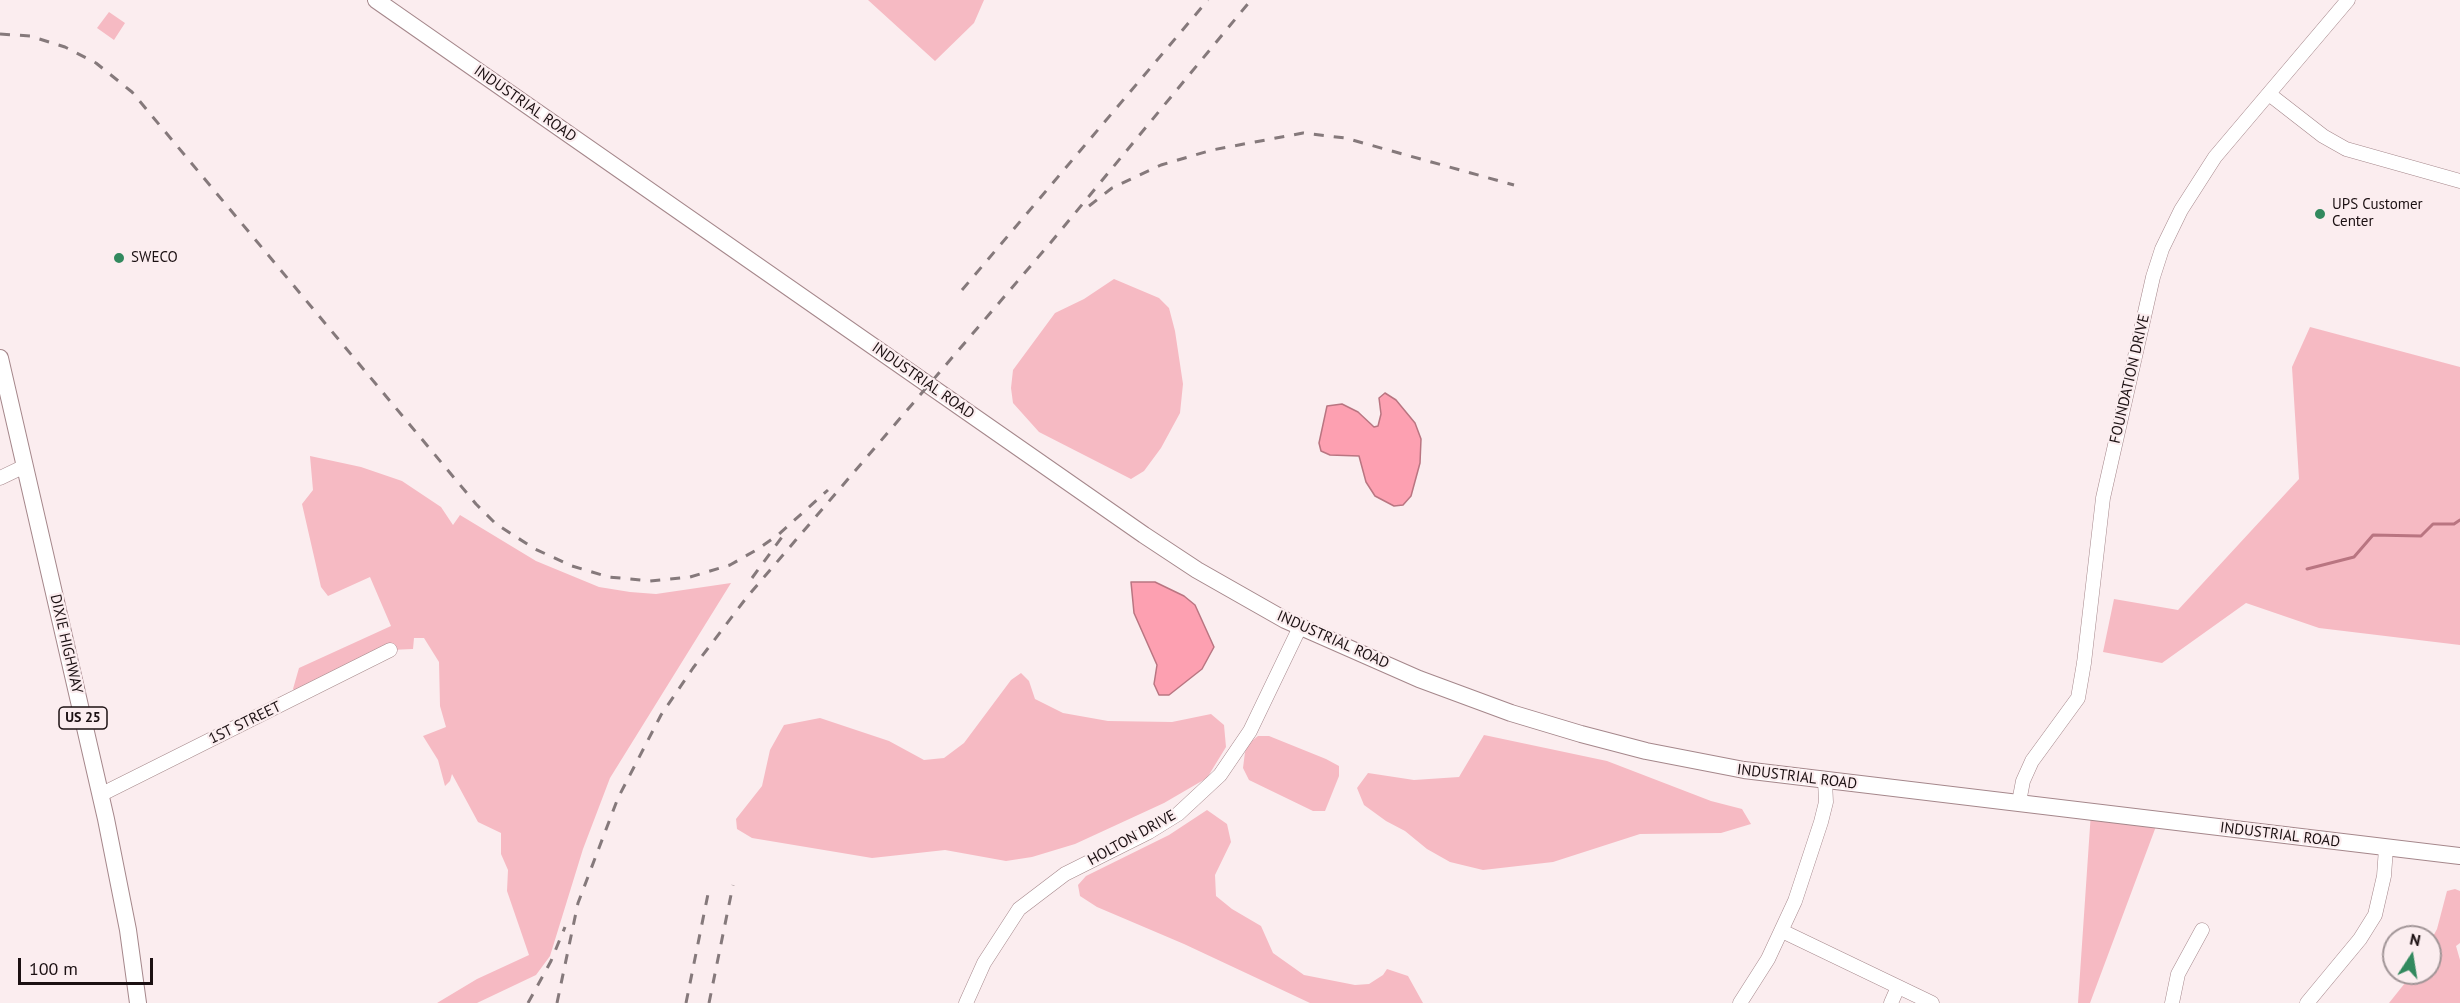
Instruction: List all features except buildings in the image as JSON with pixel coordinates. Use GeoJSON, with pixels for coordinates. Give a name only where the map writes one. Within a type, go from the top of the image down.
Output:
{"type":"FeatureCollection","features":[{"type":"Feature","properties":{"kind":"main road","name":"INDUSTRIAL ROAD"},"geometry":{"type":"LineString","coordinates":[[376,0],[1127,524],[1197,570],[1300,627],[1419,679],[1511,713],[1581,734],[1712,765],[1825,781],[2460,855]]}},
{"type":"Feature","properties":{"kind":"main road","name":"DIXIE HIGHWAY"},"geometry":{"type":"LineString","coordinates":[[0,358],[100,795],[128,930],[138,1003]]}},
{"type":"Feature","properties":{"kind":"street","name":"FOUNDATION DRIVE"},"geometry":{"type":"LineString","coordinates":[[2019,802],[2023,781],[2032,761],[2078,698],[2103,498],[2153,277],[2162,249],[2196,183],[2268,93],[2348,0]]}},
{"type":"Feature","properties":{"kind":"street"},"geometry":{"type":"LineString","coordinates":[[2268,93],[2323,136],[2346,149],[2460,181]]}},
{"type":"Feature","properties":{"kind":"street"},"geometry":{"type":"LineString","coordinates":[[0,478],[25,466]]}},
{"type":"Feature","properties":{"kind":"street","name":"HOLTON DRIVE"},"geometry":{"type":"LineString","coordinates":[[966,1003],[984,963],[1019,909],[1065,874],[1149,832],[1178,814],[1220,775],[1250,731],[1300,627]]}},
{"type":"Feature","properties":{"kind":"street","name":"1ST STREET"},"geometry":{"type":"LineString","coordinates":[[100,795],[390,650]]}},
{"type":"Feature","properties":{"kind":"street"},"geometry":{"type":"LineString","coordinates":[[1740,1003],[1782,931],[1795,902],[1826,802],[1825,781]]}},
{"type":"Feature","properties":{"kind":"street"},"geometry":{"type":"LineString","coordinates":[[2307,1003],[2360,939],[2374,915],[2384,876],[2386,848]]}},
{"type":"Feature","properties":{"kind":"street"},"geometry":{"type":"LineString","coordinates":[[2172,1003],[2178,974],[2202,930]]}},
{"type":"Feature","properties":{"kind":"street"},"geometry":{"type":"LineString","coordinates":[[1782,931],[1932,1003]]}},
{"type":"Feature","properties":{"kind":"street"},"geometry":{"type":"LineString","coordinates":[[1891,1003],[1898,987]]}},
{"type":"Feature","properties":{"kind":"shaded area"},"geometry":{"type":"Polygon","coordinates":[[[868,0],[984,0],[974,23],[935,61],[868,0]]]}},
{"type":"Feature","properties":{"kind":"shaded area"},"geometry":{"type":"Polygon","coordinates":[[[109,12],[125,23],[114,40],[97,28],[109,12]]]}},
{"type":"Feature","properties":{"kind":"shaded area"},"geometry":{"type":"Polygon","coordinates":[[[1114,279],[1159,298],[1169,308],[1183,384],[1180,413],[1161,448],[1144,471],[1131,479],[1039,432],[1013,403],[1011,388],[1013,370],[1055,313],[1084,299],[1114,279]]]}},
{"type":"Feature","properties":{"kind":"shaded area"},"geometry":{"type":"Polygon","coordinates":[[[2310,327],[2460,367],[2460,645],[2319,628],[2246,603],[2162,663],[2103,652],[2114,599],[2178,610],[2299,479],[2292,367],[2310,327]]]}},
{"type":"Feature","properties":{"kind":"shaded area"},"geometry":{"type":"Polygon","coordinates":[[[1385,393],[1396,400],[1415,423],[1421,439],[1420,463],[1411,496],[1403,505],[1394,506],[1375,496],[1366,482],[1359,456],[1330,455],[1321,451],[1319,443],[1327,406],[1342,404],[1358,412],[1374,427],[1378,426],[1381,414],[1379,398],[1385,393]]]}},
{"type":"Feature","properties":{"kind":"shaded area"},"geometry":{"type":"Polygon","coordinates":[[[310,456],[361,467],[402,481],[441,507],[453,525],[460,515],[536,561],[599,587],[656,594],[731,583],[610,778],[583,849],[550,956],[536,975],[477,1003],[437,1003],[477,979],[529,955],[507,891],[508,870],[501,854],[501,833],[478,822],[452,774],[445,786],[438,760],[423,736],[446,727],[440,706],[439,662],[424,638],[414,638],[413,649],[390,650],[299,696],[293,689],[299,668],[391,626],[370,577],[328,596],[321,587],[302,504],[313,490],[310,456]]]}},
{"type":"Feature","properties":{"kind":"shaded area"},"geometry":{"type":"Polygon","coordinates":[[[1131,582],[1155,582],[1184,596],[1195,605],[1214,647],[1202,669],[1169,695],[1159,695],[1154,684],[1157,665],[1134,613],[1131,582]]]}},
{"type":"Feature","properties":{"kind":"shaded area"},"geometry":{"type":"Polygon","coordinates":[[[1021,673],[1029,681],[1035,699],[1063,713],[1108,721],[1172,722],[1211,714],[1224,725],[1226,747],[1207,778],[1164,803],[1075,844],[1032,857],[1006,861],[945,850],[872,858],[752,838],[737,829],[736,819],[762,786],[770,750],[784,725],[820,718],[889,741],[924,760],[944,758],[964,743],[1011,680],[1021,673]]]}},
{"type":"Feature","properties":{"kind":"shaded area"},"geometry":{"type":"Polygon","coordinates":[[[1484,735],[1607,761],[1711,801],[1742,809],[1751,824],[1721,833],[1640,834],[1553,862],[1483,870],[1450,862],[1427,849],[1405,831],[1364,805],[1357,788],[1368,773],[1414,780],[1459,777],[1484,735]]]}},
{"type":"Feature","properties":{"kind":"shaded area"},"geometry":{"type":"Polygon","coordinates":[[[1258,736],[1269,736],[1339,766],[1339,776],[1325,811],[1313,811],[1249,780],[1243,768],[1245,752],[1249,743],[1258,736]]]}},
{"type":"Feature","properties":{"kind":"shaded area"},"geometry":{"type":"Polygon","coordinates":[[[1207,810],[1227,824],[1231,842],[1215,875],[1216,896],[1232,909],[1261,926],[1273,953],[1304,975],[1355,985],[1369,984],[1383,975],[1387,969],[1408,976],[1423,1003],[1310,1003],[1184,944],[1097,907],[1080,896],[1078,885],[1086,876],[1169,835],[1207,810]]]}},
{"type":"Feature","properties":{"kind":"shaded area"},"geometry":{"type":"Polygon","coordinates":[[[2091,812],[2158,821],[2090,1003],[2078,1003],[2091,812]]]}},
{"type":"Feature","properties":{"kind":"shaded area"},"geometry":{"type":"Polygon","coordinates":[[[2455,889],[2460,891],[2460,943],[2456,946],[2460,960],[2460,1003],[2389,1003],[2403,985],[2442,985],[2442,925],[2438,925],[2447,891],[2455,889]]]}},
{"type":"Feature","properties":{"kind":"waterway"},"geometry":{"type":"LineString","coordinates":[[2307,569],[2354,557],[2373,535],[2421,536],[2433,524],[2454,524],[2460,520]]}},
{"type":"Feature","properties":{"kind":"railway"},"geometry":{"type":"LineString","coordinates":[[962,290],[1208,0]]}},
{"type":"Feature","properties":{"kind":"railway"},"geometry":{"type":"LineString","coordinates":[[557,1003],[578,903],[618,798],[661,715],[693,668],[747,597],[1052,241],[1251,0]]}},
{"type":"Feature","properties":{"kind":"railway"},"geometry":{"type":"LineString","coordinates":[[0,34],[30,36],[65,47],[96,63],[132,92],[476,504],[496,524],[535,549],[572,566],[609,577],[650,581],[690,577],[730,565],[758,549],[779,534],[828,490]]}},
{"type":"Feature","properties":{"kind":"railway"},"geometry":{"type":"LineString","coordinates":[[1089,206],[1112,188],[1161,165],[1212,150],[1303,133],[1345,138],[1514,185]]}},
{"type":"Feature","properties":{"kind":"railway"},"geometry":{"type":"LineString","coordinates":[[752,578],[782,537]]}},
{"type":"Feature","properties":{"kind":"railway"},"geometry":{"type":"LineString","coordinates":[[709,1003],[733,885]]}},
{"type":"Feature","properties":{"kind":"railway"},"geometry":{"type":"LineString","coordinates":[[686,1003],[709,889]]}},
{"type":"Feature","properties":{"kind":"railway"},"geometry":{"type":"LineString","coordinates":[[528,1003],[551,961],[565,927]]}},
{"type":"Feature","properties":{"kind":"place","name":"UPS Customer Center"},"geometry":{"type":"Point","coordinates":[2320,214]}},
{"type":"Feature","properties":{"kind":"place","name":"SWECO"},"geometry":{"type":"Point","coordinates":[119,258]}}]}
